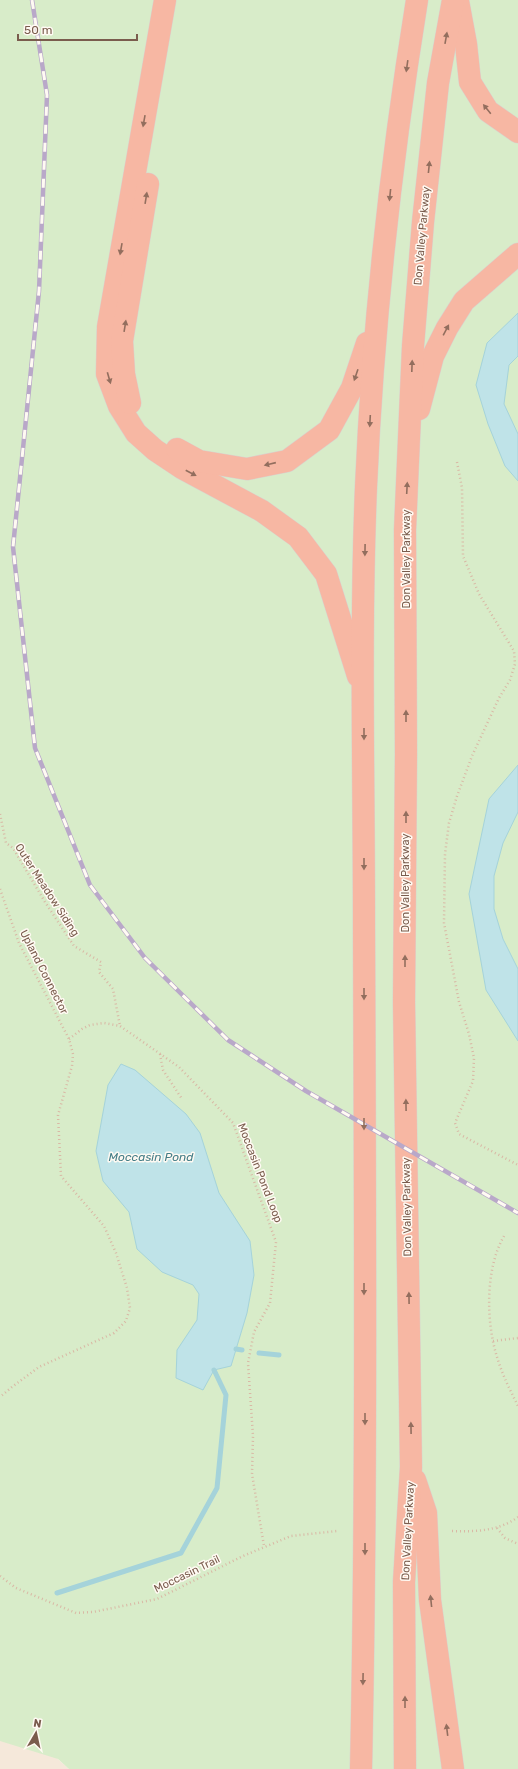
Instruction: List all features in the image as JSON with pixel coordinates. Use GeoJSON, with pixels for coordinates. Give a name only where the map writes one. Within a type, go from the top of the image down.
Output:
{"type":"FeatureCollection","features":[{"type":"Feature","properties":{"kind":"highway"},"geometry":{"type":"LineString","coordinates":[[165,0],[108,327],[107,374],[119,406],[136,433],[155,450],[182,468],[262,511],[298,537],[326,574],[363,695]]}},
{"type":"Feature","properties":{"kind":"highway"},"geometry":{"type":"LineString","coordinates":[[178,0],[122,341],[124,374],[129,402],[148,428],[169,444],[199,461],[248,469],[287,460],[329,430],[352,388],[378,312]]}},
{"type":"Feature","properties":{"kind":"highway"},"geometry":{"type":"LineString","coordinates":[[361,1769],[365,1596],[363,695],[366,490],[371,394],[394,154],[417,0]]}},
{"type":"Feature","properties":{"kind":"highway","name":"Don Valley Parkway"},"geometry":{"type":"LineString","coordinates":[[405,1769],[404,1582],[412,1467],[404,1002],[406,755],[405,530],[413,346],[423,222],[438,83],[453,0]]}},
{"type":"Feature","properties":{"kind":"highway"},"geometry":{"type":"LineString","coordinates":[[458,0],[466,44],[470,82],[488,112],[518,132]]}},
{"type":"Feature","properties":{"kind":"highway"},"geometry":{"type":"LineString","coordinates":[[409,447],[433,356],[447,328],[464,301],[518,254]]}},
{"type":"Feature","properties":{"kind":"highway"},"geometry":{"type":"LineString","coordinates":[[412,1467],[426,1514],[430,1600],[452,1769]]}},
{"type":"Feature","properties":{"kind":"path"},"geometry":{"type":"LineString","coordinates":[[457,462],[462,488],[463,556],[479,594],[514,651],[515,664],[510,680],[499,698],[472,756],[459,789],[449,823],[446,846],[444,923],[459,1002],[469,1034],[474,1058],[473,1080],[455,1123],[459,1134],[518,1164]]}},
{"type":"Feature","properties":{"kind":"path","name":"Outer Meadow Siding"},"geometry":{"type":"LineString","coordinates":[[0,814],[6,843],[13,848],[74,946],[101,962],[100,972],[113,989],[120,1026]]}},
{"type":"Feature","properties":{"kind":"path","name":"Upland Connector"},"geometry":{"type":"LineString","coordinates":[[0,889],[19,943],[69,1039]]}},
{"type":"Feature","properties":{"kind":"path","name":"Moccasin Pond Loop"},"geometry":{"type":"LineString","coordinates":[[69,1039],[90,1025],[104,1023],[120,1026],[179,1067],[233,1123],[276,1242],[270,1303],[254,1332],[248,1363],[253,1436],[252,1474],[264,1546]]}},
{"type":"Feature","properties":{"kind":"path"},"geometry":{"type":"LineString","coordinates":[[0,1397],[38,1367],[114,1333],[126,1321],[130,1308],[127,1288],[116,1253],[104,1226],[60,1176],[58,1115],[72,1066],[73,1054],[69,1039]]}},
{"type":"Feature","properties":{"kind":"path"},"geometry":{"type":"LineString","coordinates":[[160,1053],[163,1070],[182,1099]]}},
{"type":"Feature","properties":{"kind":"path"},"geometry":{"type":"LineString","coordinates":[[504,1236],[495,1257],[490,1305],[493,1341],[500,1368],[518,1406]]}},
{"type":"Feature","properties":{"kind":"path"},"geometry":{"type":"LineString","coordinates":[[493,1341],[518,1338]]}},
{"type":"Feature","properties":{"kind":"path"},"geometry":{"type":"LineString","coordinates":[[452,1531],[473,1531],[497,1528],[518,1517]]}},
{"type":"Feature","properties":{"kind":"path"},"geometry":{"type":"LineString","coordinates":[[497,1528],[505,1538],[518,1544]]}},
{"type":"Feature","properties":{"kind":"path","name":"Moccasin Trail"},"geometry":{"type":"LineString","coordinates":[[0,1576],[16,1588],[76,1613],[93,1612],[157,1599],[264,1546],[291,1536],[337,1531]]}},
{"type":"Feature","properties":{"kind":"shaded area"},"geometry":{"type":"Polygon","coordinates":[[[0,1708],[69,1769],[0,1769],[0,1708]]]}},
{"type":"Feature","properties":{"kind":"green space"},"geometry":{"type":"Polygon","coordinates":[[[0,0],[518,0],[518,1769],[69,1769],[58,1759],[0,1741],[0,0]]]}},
{"type":"Feature","properties":{"kind":"water"},"geometry":{"type":"Polygon","coordinates":[[[518,313],[518,356],[509,365],[504,404],[518,434],[518,481],[505,466],[488,424],[476,385],[487,343],[518,313]]]}},
{"type":"Feature","properties":{"kind":"water"},"geometry":{"type":"Polygon","coordinates":[[[518,765],[518,812],[503,843],[494,876],[494,909],[503,939],[518,969],[518,1041],[486,990],[469,894],[489,799],[518,765]]]}},
{"type":"Feature","properties":{"kind":"water","name":"Moccasin Pond"},"geometry":{"type":"Polygon","coordinates":[[[121,1064],[135,1070],[186,1114],[200,1133],[219,1193],[250,1241],[254,1275],[247,1313],[231,1366],[214,1370],[203,1390],[176,1378],[177,1350],[197,1320],[199,1294],[193,1285],[162,1272],[137,1249],[129,1212],[103,1181],[96,1151],[108,1085],[121,1064]]]}},
{"type":"Feature","properties":{"kind":"waterway"},"geometry":{"type":"LineString","coordinates":[[236,1349],[242,1350]]}},
{"type":"Feature","properties":{"kind":"waterway"},"geometry":{"type":"LineString","coordinates":[[259,1353],[279,1355]]}},
{"type":"Feature","properties":{"kind":"waterway"},"geometry":{"type":"LineString","coordinates":[[57,1593],[181,1553],[217,1488],[226,1395],[214,1370]]}},
{"type":"Feature","properties":{"kind":"railway"},"geometry":{"type":"LineString","coordinates":[[32,0],[47,95],[39,291],[13,547],[35,748],[90,885],[145,958],[228,1040],[306,1091],[518,1213]]}}]}
